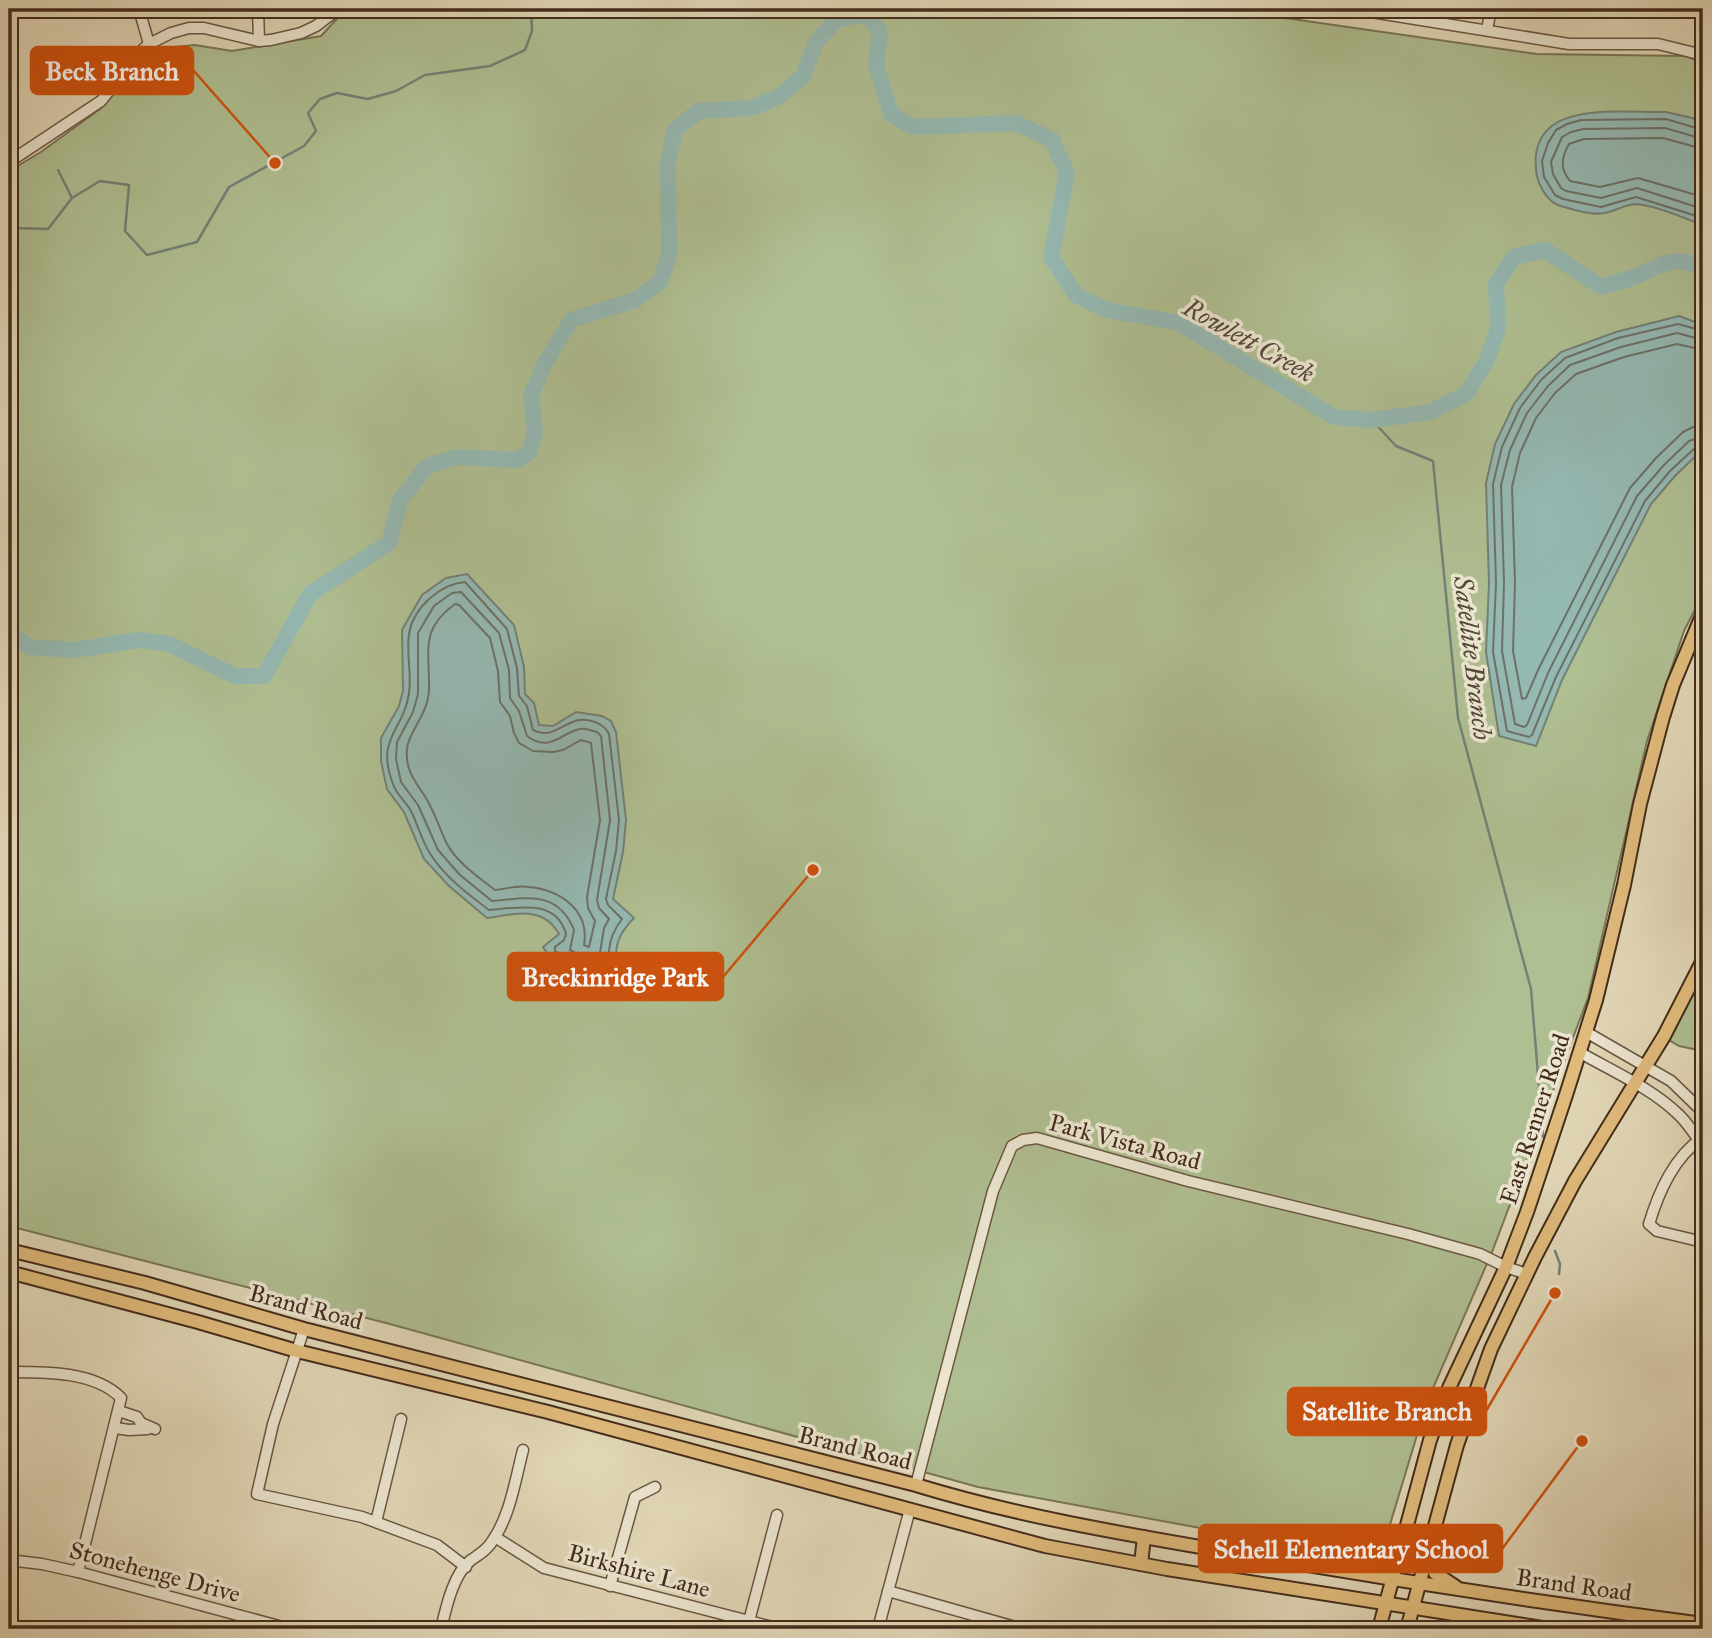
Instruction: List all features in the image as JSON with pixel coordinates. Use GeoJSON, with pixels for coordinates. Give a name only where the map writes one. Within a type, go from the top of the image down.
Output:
{"type":"FeatureCollection","features":[{"type":"Feature","properties":{"kind":"main road","name":"East Renner Road"},"geometry":{"type":"LineString","coordinates":[[1379,1629],[1419,1476],[1449,1388],[1506,1267],[1544,1162],[1586,1032],[1608,950],[1653,753],[1673,685],[1703,613]]}},
{"type":"Feature","properties":{"kind":"main road","name":"East Renner Road"},"geometry":{"type":"LineString","coordinates":[[1407,1629],[1457,1445],[1487,1361],[1527,1274],[1575,1181],[1646,1066],[1703,960]]}},
{"type":"Feature","properties":{"kind":"main road","name":"Brand Road"},"geometry":{"type":"LineString","coordinates":[[9,1250],[145,1283],[304,1329],[916,1485],[978,1504],[1144,1538],[1391,1580],[1703,1624]]}},
{"type":"Feature","properties":{"kind":"main road","name":"Brand Road"},"geometry":{"type":"LineString","coordinates":[[9,1272],[297,1351],[548,1412],[1045,1546],[1141,1564],[1549,1629]]}},
{"type":"Feature","properties":{"kind":"main road"},"geometry":{"type":"LineString","coordinates":[[910,1508],[916,1485]]}},
{"type":"Feature","properties":{"kind":"main road"},"geometry":{"type":"LineString","coordinates":[[1141,1564],[1144,1538]]}},
{"type":"Feature","properties":{"kind":"main road"},"geometry":{"type":"LineString","coordinates":[[1430,1540],[1430,1557],[1436,1573],[1462,1591]]}},
{"type":"Feature","properties":{"kind":"street"},"geometry":{"type":"LineString","coordinates":[[139,9],[149,44]]}},
{"type":"Feature","properties":{"kind":"street"},"geometry":{"type":"LineString","coordinates":[[258,9],[259,41]]}},
{"type":"Feature","properties":{"kind":"street"},"geometry":{"type":"LineString","coordinates":[[9,163],[102,101],[128,64],[149,44],[172,33],[189,28],[204,28],[259,41],[301,33],[322,22],[338,9]]}},
{"type":"Feature","properties":{"kind":"street"},"geometry":{"type":"LineString","coordinates":[[1353,9],[1373,10],[1569,44],[1658,44],[1703,55]]}},
{"type":"Feature","properties":{"kind":"street"},"geometry":{"type":"LineString","coordinates":[[1487,30],[1491,9]]}},
{"type":"Feature","properties":{"kind":"street"},"geometry":{"type":"LineString","coordinates":[[1586,1032],[1671,1081],[1703,1112]]}},
{"type":"Feature","properties":{"kind":"street"},"geometry":{"type":"LineString","coordinates":[[1579,1052],[1634,1083],[1679,1115],[1701,1138],[1675,1166],[1659,1192],[1649,1224],[1657,1231],[1703,1241]]}},
{"type":"Feature","properties":{"kind":"street"},"geometry":{"type":"LineString","coordinates":[[1679,1115],[1693,1100]]}},
{"type":"Feature","properties":{"kind":"street","name":"Park Vista Road"},"geometry":{"type":"LineString","coordinates":[[916,1485],[991,1199],[1012,1146],[1023,1140],[1037,1138],[1188,1181],[1408,1234],[1480,1254],[1527,1274]]}},
{"type":"Feature","properties":{"kind":"street"},"geometry":{"type":"LineString","coordinates":[[304,1329],[273,1424],[257,1494],[362,1517],[437,1545],[466,1567]]}},
{"type":"Feature","properties":{"kind":"street"},"geometry":{"type":"LineString","coordinates":[[9,1372],[46,1372],[97,1383],[114,1391],[121,1398],[78,1572]]}},
{"type":"Feature","properties":{"kind":"street"},"geometry":{"type":"LineString","coordinates":[[115,1428],[155,1429],[141,1423],[137,1417],[119,1411]]}},
{"type":"Feature","properties":{"kind":"street"},"geometry":{"type":"LineString","coordinates":[[376,1522],[401,1419]]}},
{"type":"Feature","properties":{"kind":"street"},"geometry":{"type":"LineString","coordinates":[[441,1629],[451,1591],[469,1561],[491,1544],[508,1508],[523,1450]]}},
{"type":"Feature","properties":{"kind":"street"},"geometry":{"type":"LineString","coordinates":[[610,1586],[635,1497],[655,1487]]}},
{"type":"Feature","properties":{"kind":"street"},"geometry":{"type":"LineString","coordinates":[[878,1629],[910,1508]]}},
{"type":"Feature","properties":{"kind":"street"},"geometry":{"type":"LineString","coordinates":[[749,1621],[776,1515]]}},
{"type":"Feature","properties":{"kind":"street","name":"Birkshire Lane"},"geometry":{"type":"LineString","coordinates":[[495,1536],[544,1568],[780,1629]]}},
{"type":"Feature","properties":{"kind":"street","name":"Stonehenge Drive"},"geometry":{"type":"LineString","coordinates":[[9,1560],[78,1572],[290,1629]]}},
{"type":"Feature","properties":{"kind":"street"},"geometry":{"type":"LineString","coordinates":[[888,1591],[1020,1629]]}},
{"type":"Feature","properties":{"kind":"green space"},"geometry":{"type":"Polygon","coordinates":[[[346,9],[1265,9],[1285,18],[1537,54],[1686,56],[1703,63],[1703,594],[1684,631],[1647,741],[1588,998],[1492,1252],[1427,1402],[1379,1561],[978,1487],[390,1324],[9,1226],[9,171],[41,152],[101,108],[127,71],[164,48],[195,45],[232,51],[321,36],[346,9]]]}},
{"type":"Feature","properties":{"kind":"green space"},"geometry":{"type":"Polygon","coordinates":[[[1703,974],[1703,1051],[1679,1046],[1669,1040],[1703,974]]]}},
{"type":"Feature","properties":{"kind":"water"},"geometry":{"type":"Polygon","coordinates":[[[1603,112],[1666,112],[1692,118],[1703,125],[1703,225],[1636,204],[1605,213],[1582,212],[1558,205],[1543,190],[1536,170],[1537,147],[1546,131],[1561,120],[1581,114],[1603,112]]]}},
{"type":"Feature","properties":{"kind":"water"},"geometry":{"type":"Polygon","coordinates":[[[1679,316],[1703,325],[1703,449],[1651,504],[1562,680],[1536,746],[1499,736],[1486,652],[1489,583],[1486,483],[1495,444],[1514,404],[1536,375],[1561,352],[1616,332],[1679,316]]]}},
{"type":"Feature","properties":{"kind":"water"},"geometry":{"type":"Polygon","coordinates":[[[467,574],[514,625],[524,667],[525,694],[534,703],[539,725],[553,726],[576,712],[602,716],[611,721],[616,732],[626,820],[623,852],[613,899],[634,918],[619,938],[616,956],[632,997],[615,994],[549,956],[543,947],[559,934],[545,919],[527,914],[487,918],[449,886],[424,859],[404,812],[387,789],[381,761],[381,738],[399,706],[403,691],[402,630],[422,595],[446,578],[467,574]]]}},
{"type":"Feature","properties":{"kind":"waterway"},"geometry":{"type":"LineString","coordinates":[[9,285],[14,228],[48,229],[72,198],[100,181],[129,185],[125,231],[147,255],[197,242],[229,187],[304,146],[316,131],[308,113],[320,99],[337,93],[368,99],[396,91],[425,75],[490,66],[525,50],[532,31],[531,9]]}},
{"type":"Feature","properties":{"kind":"waterway","name":"Rowlett Creek"},"geometry":{"type":"LineString","coordinates":[[9,633],[29,647],[74,650],[139,640],[169,644],[235,676],[264,676],[310,594],[390,542],[400,500],[427,466],[457,457],[517,460],[529,453],[535,433],[531,395],[544,365],[571,320],[635,300],[660,282],[669,255],[668,162],[675,130],[698,111],[751,108],[779,97],[803,76],[816,42],[836,20],[866,14],[880,32],[876,65],[891,114],[912,127],[1016,123],[1052,140],[1067,173],[1051,257],[1076,295],[1107,310],[1179,323],[1334,417],[1372,420],[1430,412],[1466,394],[1486,362],[1498,329],[1496,284],[1514,257],[1545,250],[1601,287],[1670,262],[1685,262],[1703,268]]}},
{"type":"Feature","properties":{"kind":"waterway"},"geometry":{"type":"LineString","coordinates":[[58,170],[72,198]]}},
{"type":"Feature","properties":{"kind":"waterway","name":"Satellite Branch"},"geometry":{"type":"LineString","coordinates":[[1372,420],[1396,446],[1433,461],[1458,718],[1531,989],[1543,1137]]}},
{"type":"Feature","properties":{"kind":"waterway","name":"Satellite Branch"},"geometry":{"type":"LineString","coordinates":[[1555,1251],[1560,1264],[1559,1274]]}},
{"type":"Feature","properties":{"kind":"waterway","name":"Satellite Branch"},"geometry":{"type":"LineString","coordinates":[[1554,1299],[1555,1293]]}},
{"type":"Feature","properties":{"kind":"place","name":"Beck Branch"},"geometry":{"type":"Point","coordinates":[275,163]}},
{"type":"Feature","properties":{"kind":"place","name":"Breckinridge Park"},"geometry":{"type":"Point","coordinates":[813,870]}},
{"type":"Feature","properties":{"kind":"place","name":"Satellite Branch"},"geometry":{"type":"Point","coordinates":[1555,1293]}},
{"type":"Feature","properties":{"kind":"place","name":"Schell Elementary School"},"geometry":{"type":"Point","coordinates":[1582,1441]}}]}
